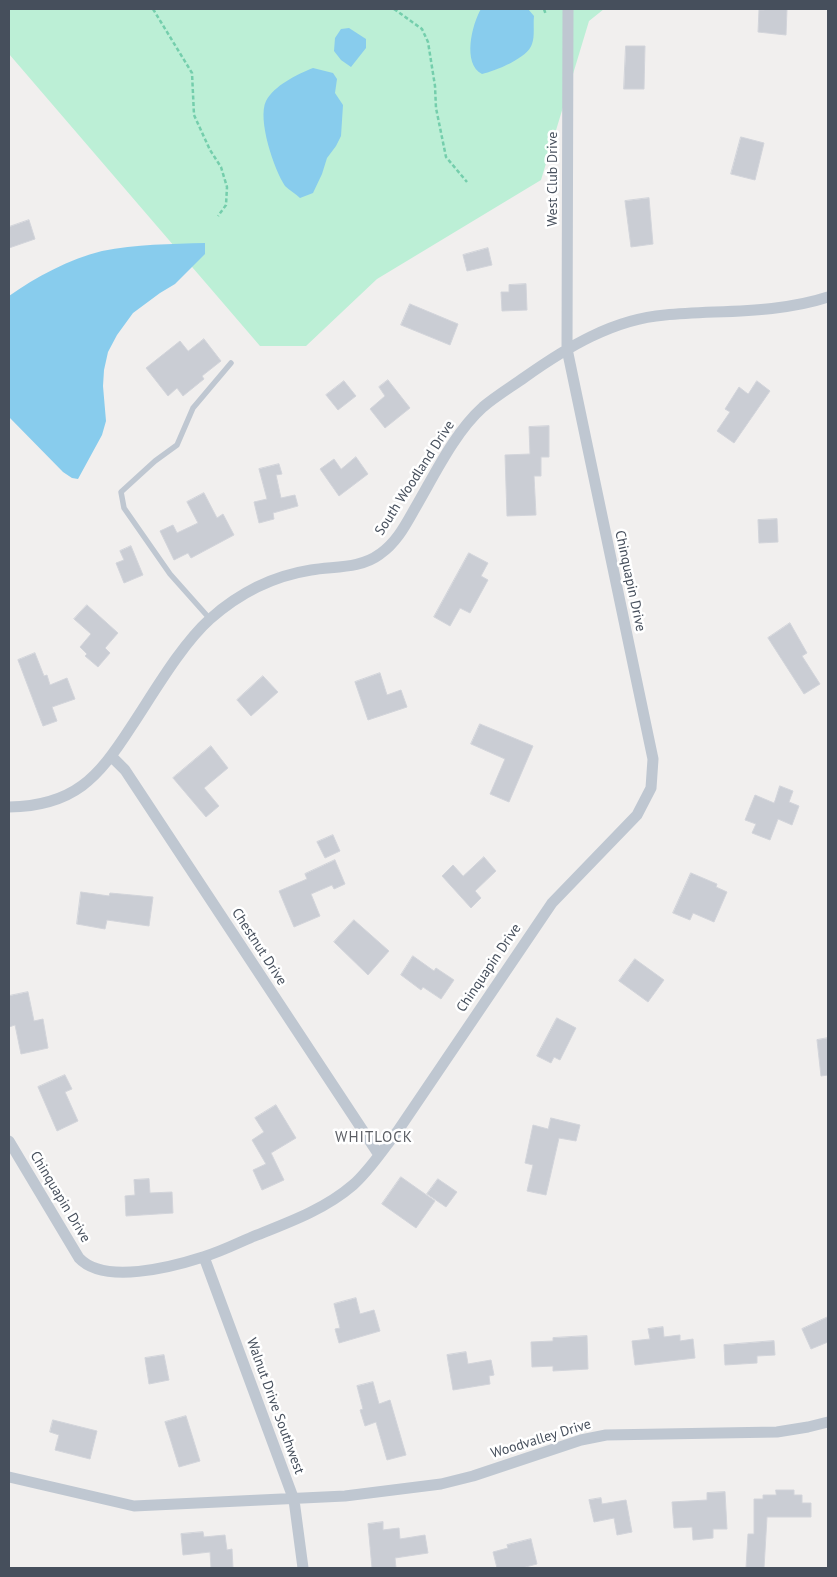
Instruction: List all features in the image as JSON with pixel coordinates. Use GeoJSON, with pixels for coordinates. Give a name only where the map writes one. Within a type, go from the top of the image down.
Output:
{"type":"FeatureCollection","features":[{"type":"Feature","properties":{"kind":"street","name":"West Club Drive"},"geometry":{"type":"LineString","coordinates":[[567,349],[568,9]]}},
{"type":"Feature","properties":{"kind":"street","name":"South Woodland Drive"},"geometry":{"type":"LineString","coordinates":[[9,807],[35,805],[63,796],[89,782],[112,757],[185,648],[210,620],[236,599],[262,584],[297,573],[363,563],[381,554],[397,538],[453,445],[474,416],[500,394],[567,349],[614,327],[661,315],[792,307],[828,297]]}},
{"type":"Feature","properties":{"kind":"street","name":"Chinquapin Drive"},"geometry":{"type":"LineString","coordinates":[[9,1141],[79,1258],[88,1266],[110,1272],[155,1269],[204,1257],[282,1226],[328,1203],[354,1184],[397,1132],[552,903],[637,815],[651,788],[653,759],[567,349]]}},
{"type":"Feature","properties":{"kind":"street","name":"Chestnut Drive"},"geometry":{"type":"LineString","coordinates":[[112,757],[125,770],[379,1155]]}},
{"type":"Feature","properties":{"kind":"street","name":"Walnut Drive Southwest"},"geometry":{"type":"LineString","coordinates":[[204,1257],[294,1500],[303,1568]]}},
{"type":"Feature","properties":{"kind":"street","name":"Woodvalley Drive"},"geometry":{"type":"LineString","coordinates":[[9,1477],[134,1506],[294,1500],[345,1496],[441,1484],[473,1476],[581,1440],[606,1435],[777,1432],[828,1422]]}},
{"type":"Feature","properties":{"kind":"lane"},"geometry":{"type":"LineString","coordinates":[[210,620],[165,566],[124,508],[121,492],[155,461],[177,446],[193,408],[231,363]]}},
{"type":"Feature","properties":{"kind":"path"},"geometry":{"type":"LineString","coordinates":[[153,9],[192,74],[194,115],[210,150],[221,167],[226,187],[226,205],[218,216]]}},
{"type":"Feature","properties":{"kind":"path"},"geometry":{"type":"LineString","coordinates":[[394,9],[422,29],[428,42],[435,86],[436,108],[446,157],[467,182]]}},
{"type":"Feature","properties":{"kind":"path"},"geometry":{"type":"LineString","coordinates":[[544,9],[546,15]]}},
{"type":"Feature","properties":{"kind":"green space"},"geometry":{"type":"Polygon","coordinates":[[[9,9],[604,9],[589,21],[541,180],[377,279],[306,346],[260,346],[9,54],[9,9]]]}},
{"type":"Feature","properties":{"kind":"water"},"geometry":{"type":"Polygon","coordinates":[[[481,9],[528,9],[534,16],[532,44],[529,49],[518,59],[482,74],[472,62],[471,53],[472,34],[481,9]]]}},
{"type":"Feature","properties":{"kind":"water"},"geometry":{"type":"Polygon","coordinates":[[[349,28],[366,39],[366,48],[351,67],[341,60],[334,51],[335,38],[341,29],[349,28]]]}},
{"type":"Feature","properties":{"kind":"water"},"geometry":{"type":"Polygon","coordinates":[[[313,68],[333,73],[337,79],[335,93],[343,105],[341,136],[327,158],[313,193],[300,198],[285,186],[276,168],[265,132],[264,109],[270,95],[280,85],[313,68]]]}},
{"type":"Feature","properties":{"kind":"water"},"geometry":{"type":"Polygon","coordinates":[[[205,243],[205,254],[175,284],[133,313],[117,335],[108,352],[104,370],[103,386],[106,421],[102,435],[78,479],[72,478],[63,472],[9,417],[9,296],[53,269],[90,254],[141,246],[205,243]]]}},
{"type":"Feature","properties":{"kind":"building"},"geometry":{"type":"Polygon","coordinates":[[[787,9],[786,35],[758,32],[759,10],[787,9]]]}},
{"type":"Feature","properties":{"kind":"building"},"geometry":{"type":"Polygon","coordinates":[[[626,46],[645,46],[644,89],[624,89],[626,46]]]}},
{"type":"Feature","properties":{"kind":"building"},"geometry":{"type":"Polygon","coordinates":[[[741,137],[764,143],[755,180],[731,174],[741,137]]]}},
{"type":"Feature","properties":{"kind":"building"},"geometry":{"type":"Polygon","coordinates":[[[649,198],[653,244],[631,247],[625,201],[649,198]]]}},
{"type":"Feature","properties":{"kind":"building"},"geometry":{"type":"Polygon","coordinates":[[[29,220],[35,239],[9,248],[9,227],[29,220]]]}},
{"type":"Feature","properties":{"kind":"building"},"geometry":{"type":"Polygon","coordinates":[[[488,248],[492,265],[467,271],[463,255],[488,248]]]}},
{"type":"Feature","properties":{"kind":"building"},"geometry":{"type":"Polygon","coordinates":[[[526,284],[527,310],[502,311],[501,292],[509,292],[509,285],[526,284]]]}},
{"type":"Feature","properties":{"kind":"building"},"geometry":{"type":"Polygon","coordinates":[[[410,304],[458,324],[450,345],[401,325],[410,304]]]}},
{"type":"Feature","properties":{"kind":"building"},"geometry":{"type":"Polygon","coordinates":[[[204,339],[221,361],[202,376],[204,379],[183,396],[177,388],[168,396],[146,368],[180,341],[188,351],[204,339]]]}},
{"type":"Feature","properties":{"kind":"building"},"geometry":{"type":"Polygon","coordinates":[[[388,380],[410,408],[385,428],[370,409],[385,396],[379,387],[388,380]]]}},
{"type":"Feature","properties":{"kind":"building"},"geometry":{"type":"Polygon","coordinates":[[[344,381],[356,396],[338,410],[326,395],[344,381]]]}},
{"type":"Feature","properties":{"kind":"building"},"geometry":{"type":"Polygon","coordinates":[[[757,381],[770,391],[734,443],[717,431],[730,412],[725,409],[739,387],[748,394],[757,381]]]}},
{"type":"Feature","properties":{"kind":"building"},"geometry":{"type":"Polygon","coordinates":[[[549,426],[549,457],[541,457],[541,476],[534,476],[536,515],[507,516],[505,455],[530,454],[529,427],[549,426]]]}},
{"type":"Feature","properties":{"kind":"building"},"geometry":{"type":"Polygon","coordinates":[[[356,457],[368,474],[339,496],[320,469],[334,459],[341,469],[356,457]]]}},
{"type":"Feature","properties":{"kind":"building"},"geometry":{"type":"Polygon","coordinates":[[[279,464],[282,474],[276,475],[281,498],[295,495],[298,506],[273,513],[274,519],[259,523],[254,502],[267,499],[259,469],[279,464]]]}},
{"type":"Feature","properties":{"kind":"building"},"geometry":{"type":"Polygon","coordinates":[[[204,493],[217,518],[223,514],[234,535],[191,558],[188,553],[174,560],[160,531],[173,525],[177,533],[198,523],[187,502],[204,493]]]}},
{"type":"Feature","properties":{"kind":"building"},"geometry":{"type":"Polygon","coordinates":[[[777,519],[778,542],[759,543],[758,520],[777,519]]]}},
{"type":"Feature","properties":{"kind":"building"},"geometry":{"type":"Polygon","coordinates":[[[131,546],[143,575],[124,583],[116,563],[124,560],[120,551],[131,546]]]}},
{"type":"Feature","properties":{"kind":"building"},"geometry":{"type":"Polygon","coordinates":[[[469,553],[488,563],[481,576],[488,580],[470,613],[460,608],[450,626],[434,617],[469,553]]]}},
{"type":"Feature","properties":{"kind":"building"},"geometry":{"type":"Polygon","coordinates":[[[87,605],[118,633],[105,648],[110,653],[98,667],[85,656],[87,654],[80,647],[91,634],[74,619],[87,605]]]}},
{"type":"Feature","properties":{"kind":"building"},"geometry":{"type":"Polygon","coordinates":[[[790,623],[807,653],[802,656],[820,684],[804,694],[768,638],[790,623]]]}},
{"type":"Feature","properties":{"kind":"building"},"geometry":{"type":"Polygon","coordinates":[[[35,653],[44,676],[47,675],[50,685],[67,678],[75,699],[52,707],[57,721],[43,726],[18,660],[35,653]]]}},
{"type":"Feature","properties":{"kind":"building"},"geometry":{"type":"Polygon","coordinates":[[[380,673],[387,695],[401,690],[407,707],[368,720],[355,682],[380,673]]]}},
{"type":"Feature","properties":{"kind":"building"},"geometry":{"type":"Polygon","coordinates":[[[263,676],[278,692],[251,716],[237,700],[263,676]]]}},
{"type":"Feature","properties":{"kind":"building"},"geometry":{"type":"Polygon","coordinates":[[[480,724],[533,746],[509,802],[490,794],[505,759],[471,744],[480,724]]]}},
{"type":"Feature","properties":{"kind":"building"},"geometry":{"type":"Polygon","coordinates":[[[211,746],[228,768],[204,788],[219,806],[206,817],[173,778],[211,746]]]}},
{"type":"Feature","properties":{"kind":"building"},"geometry":{"type":"Polygon","coordinates":[[[780,786],[793,791],[789,802],[799,806],[792,825],[778,819],[770,840],[752,833],[756,824],[745,820],[755,795],[774,803],[780,786]]]}},
{"type":"Feature","properties":{"kind":"building"},"geometry":{"type":"Polygon","coordinates":[[[333,835],[340,851],[325,858],[317,842],[333,835]]]}},
{"type":"Feature","properties":{"kind":"building"},"geometry":{"type":"Polygon","coordinates":[[[484,857],[496,871],[475,891],[481,898],[471,908],[442,876],[453,865],[463,876],[484,857]]]}},
{"type":"Feature","properties":{"kind":"building"},"geometry":{"type":"Polygon","coordinates":[[[335,860],[345,884],[334,889],[332,885],[311,894],[320,916],[294,927],[279,891],[307,879],[305,874],[335,860]]]}},
{"type":"Feature","properties":{"kind":"building"},"geometry":{"type":"Polygon","coordinates":[[[691,873],[717,884],[716,887],[727,892],[714,922],[693,913],[690,920],[673,913],[691,873]]]}},
{"type":"Feature","properties":{"kind":"building"},"geometry":{"type":"Polygon","coordinates":[[[81,892],[109,896],[110,893],[153,897],[149,926],[107,920],[105,929],[77,924],[81,892]]]}},
{"type":"Feature","properties":{"kind":"building"},"geometry":{"type":"Polygon","coordinates":[[[354,920],[389,951],[368,975],[334,942],[354,920]]]}},
{"type":"Feature","properties":{"kind":"building"},"geometry":{"type":"Polygon","coordinates":[[[413,956],[434,971],[436,968],[454,980],[441,999],[423,987],[421,990],[401,975],[413,956]]]}},
{"type":"Feature","properties":{"kind":"building"},"geometry":{"type":"Polygon","coordinates":[[[635,959],[664,980],[648,1002],[619,981],[635,959]]]}},
{"type":"Feature","properties":{"kind":"building"},"geometry":{"type":"Polygon","coordinates":[[[28,992],[34,1021],[43,1019],[48,1048],[21,1054],[15,1025],[9,1027],[9,996],[28,992]]]}},
{"type":"Feature","properties":{"kind":"building"},"geometry":{"type":"Polygon","coordinates":[[[557,1018],[576,1028],[560,1060],[554,1057],[551,1063],[537,1056],[557,1018]]]}},
{"type":"Feature","properties":{"kind":"building"},"geometry":{"type":"Polygon","coordinates":[[[828,1038],[828,1075],[821,1076],[817,1040],[828,1038]]]}},
{"type":"Feature","properties":{"kind":"building"},"geometry":{"type":"Polygon","coordinates":[[[65,1075],[72,1089],[65,1092],[78,1121],[57,1131],[38,1087],[65,1075]]]}},
{"type":"Feature","properties":{"kind":"building"},"geometry":{"type":"Polygon","coordinates":[[[276,1105],[296,1138],[271,1153],[284,1180],[262,1190],[253,1170],[266,1164],[252,1140],[264,1132],[255,1118],[276,1105]]]}},
{"type":"Feature","properties":{"kind":"building"},"geometry":{"type":"Polygon","coordinates":[[[551,1118],[580,1125],[576,1141],[559,1138],[546,1195],[527,1191],[533,1165],[525,1163],[533,1125],[548,1129],[551,1118]]]}},
{"type":"Feature","properties":{"kind":"building"},"geometry":{"type":"Polygon","coordinates":[[[401,1177],[435,1201],[416,1228],[382,1204],[401,1177]]]}},
{"type":"Feature","properties":{"kind":"building"},"geometry":{"type":"Polygon","coordinates":[[[149,1179],[150,1193],[172,1192],[173,1213],[126,1216],[125,1196],[135,1195],[134,1180],[149,1179]]]}},
{"type":"Feature","properties":{"kind":"building"},"geometry":{"type":"Polygon","coordinates":[[[438,1179],[457,1192],[446,1207],[427,1194],[438,1179]]]}},
{"type":"Feature","properties":{"kind":"building"},"geometry":{"type":"Polygon","coordinates":[[[356,1298],[360,1314],[374,1310],[380,1331],[339,1343],[335,1329],[340,1328],[334,1304],[356,1298]]]}},
{"type":"Feature","properties":{"kind":"building"},"geometry":{"type":"Polygon","coordinates":[[[828,1317],[828,1342],[811,1349],[802,1329],[828,1317]]]}},
{"type":"Feature","properties":{"kind":"building"},"geometry":{"type":"Polygon","coordinates":[[[663,1327],[664,1337],[680,1335],[680,1341],[693,1339],[695,1358],[635,1365],[632,1341],[650,1339],[648,1329],[663,1327]]]}},
{"type":"Feature","properties":{"kind":"building"},"geometry":{"type":"Polygon","coordinates":[[[587,1336],[588,1369],[553,1371],[553,1366],[532,1367],[531,1342],[553,1341],[553,1338],[587,1336]]]}},
{"type":"Feature","properties":{"kind":"building"},"geometry":{"type":"Polygon","coordinates":[[[774,1341],[775,1355],[757,1356],[757,1363],[725,1365],[724,1345],[774,1341]]]}},
{"type":"Feature","properties":{"kind":"building"},"geometry":{"type":"Polygon","coordinates":[[[466,1352],[468,1364],[491,1360],[494,1375],[489,1376],[490,1384],[453,1390],[447,1355],[466,1352]]]}},
{"type":"Feature","properties":{"kind":"building"},"geometry":{"type":"Polygon","coordinates":[[[164,1355],[169,1380],[149,1384],[145,1358],[164,1355]]]}},
{"type":"Feature","properties":{"kind":"building"},"geometry":{"type":"Polygon","coordinates":[[[373,1382],[379,1404],[390,1400],[406,1455],[387,1460],[376,1422],[365,1426],[360,1410],[363,1409],[357,1386],[373,1382]]]}},
{"type":"Feature","properties":{"kind":"building"},"geometry":{"type":"Polygon","coordinates":[[[186,1416],[200,1461],[179,1467],[165,1422],[186,1416]]]}},
{"type":"Feature","properties":{"kind":"building"},"geometry":{"type":"Polygon","coordinates":[[[53,1420],[97,1431],[90,1459],[55,1450],[59,1435],[50,1432],[53,1420]]]}},
{"type":"Feature","properties":{"kind":"building"},"geometry":{"type":"Polygon","coordinates":[[[776,1490],[794,1490],[794,1495],[802,1495],[802,1503],[811,1503],[811,1517],[767,1517],[764,1568],[746,1568],[748,1534],[754,1534],[754,1499],[763,1499],[763,1495],[776,1495],[776,1490]]]}},
{"type":"Feature","properties":{"kind":"building"},"geometry":{"type":"Polygon","coordinates":[[[725,1492],[727,1529],[713,1529],[713,1538],[693,1540],[692,1527],[674,1528],[672,1502],[707,1500],[707,1493],[725,1492]]]}},
{"type":"Feature","properties":{"kind":"building"},"geometry":{"type":"Polygon","coordinates":[[[601,1498],[602,1504],[626,1500],[632,1532],[617,1535],[614,1518],[594,1522],[589,1500],[601,1498]]]}},
{"type":"Feature","properties":{"kind":"building"},"geometry":{"type":"Polygon","coordinates":[[[383,1522],[383,1530],[399,1528],[400,1539],[425,1535],[428,1553],[395,1558],[396,1568],[372,1568],[368,1524],[383,1522]]]}},
{"type":"Feature","properties":{"kind":"building"},"geometry":{"type":"Polygon","coordinates":[[[203,1532],[204,1537],[225,1535],[227,1550],[232,1549],[233,1568],[211,1568],[210,1552],[183,1555],[181,1534],[203,1532]]]}},
{"type":"Feature","properties":{"kind":"building"},"geometry":{"type":"Polygon","coordinates":[[[531,1539],[537,1564],[522,1568],[497,1568],[493,1552],[508,1548],[507,1545],[531,1539]]]}},
{"type":"Feature","properties":{"kind":"district","name":"WHITLOCK"},"geometry":{"type":"Point","coordinates":[374,1138]}}]}
